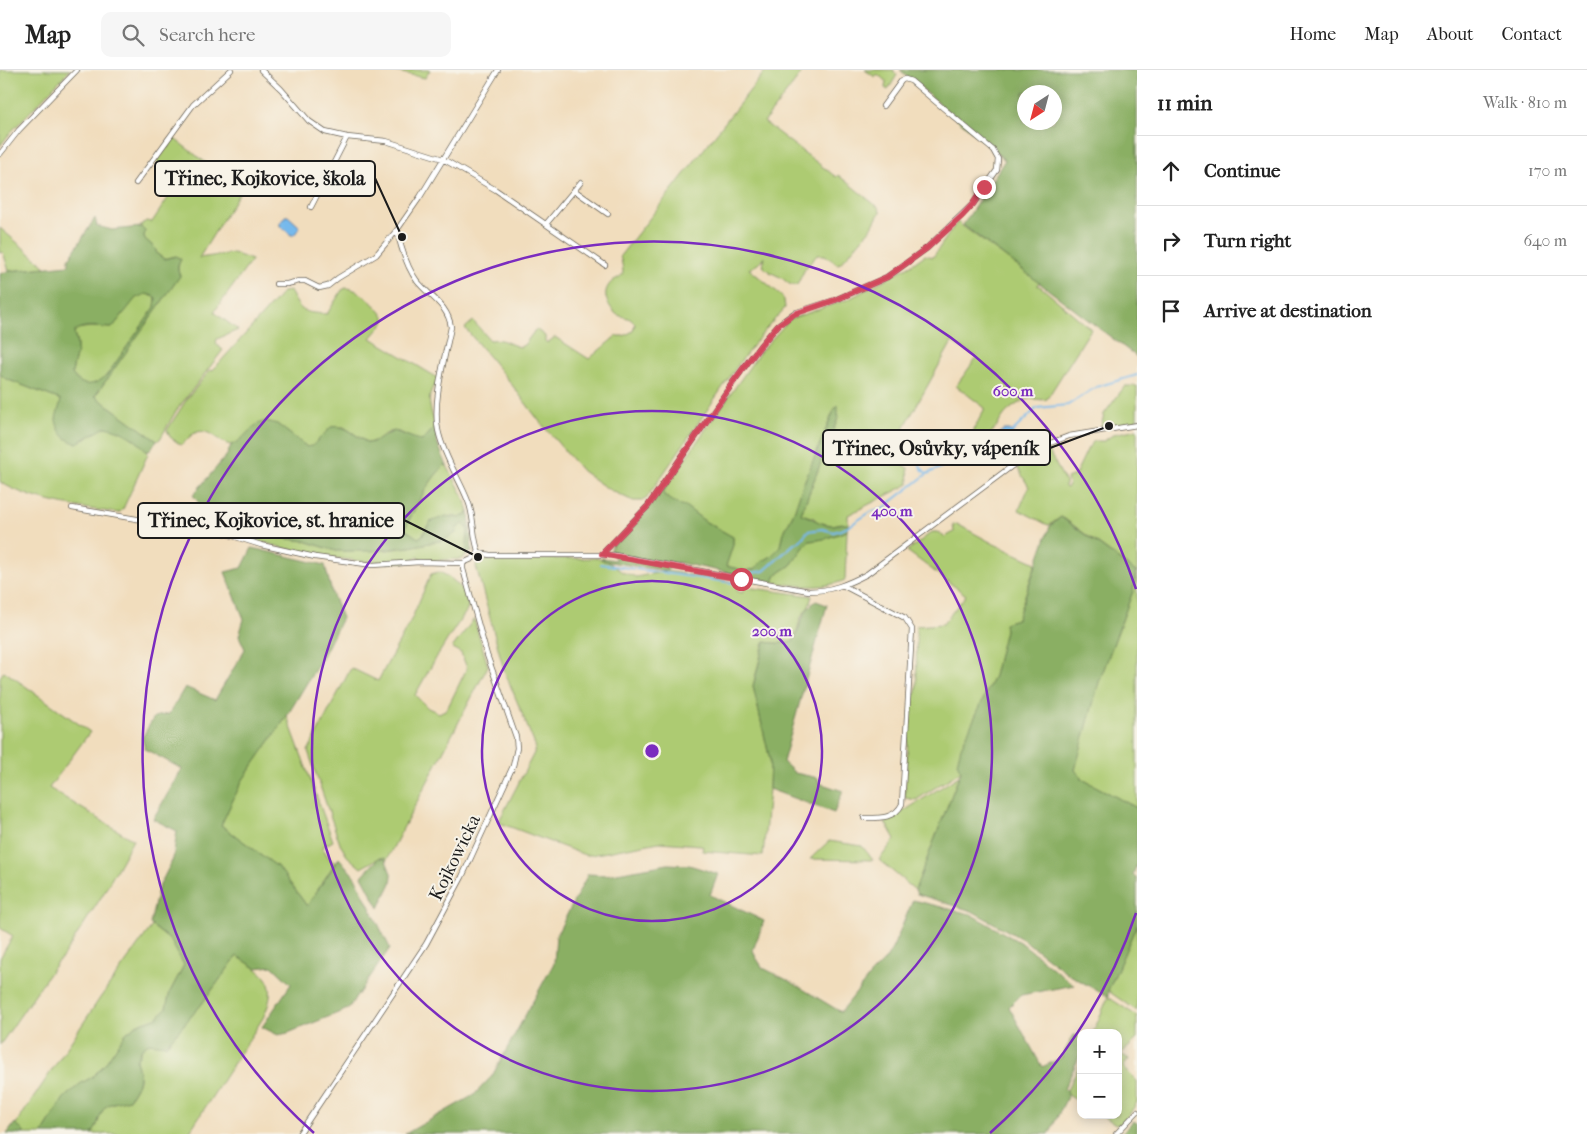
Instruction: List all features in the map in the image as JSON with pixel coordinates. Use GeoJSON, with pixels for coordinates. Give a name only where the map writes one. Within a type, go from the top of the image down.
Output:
{"type":"FeatureCollection","features":[{"type":"Feature","properties":{"kind":"street"},"geometry":{"type":"LineString","coordinates":[[0,154],[18,130],[77,70]]}},
{"type":"Feature","properties":{"kind":"street"},"geometry":{"type":"LineString","coordinates":[[136,184],[193,105],[231,70]]}},
{"type":"Feature","properties":{"kind":"street"},"geometry":{"type":"LineString","coordinates":[[261,70],[281,89],[309,121],[325,132],[386,142],[443,159],[496,190],[605,265]]}},
{"type":"Feature","properties":{"kind":"street"},"geometry":{"type":"LineString","coordinates":[[276,284],[305,281],[318,288],[328,286],[376,255],[397,230],[498,70]]}},
{"type":"Feature","properties":{"kind":"street"},"geometry":{"type":"LineString","coordinates":[[602,554],[648,506],[739,374],[778,325],[794,314],[835,300],[887,277],[927,248],[962,216],[997,170],[998,159],[993,150],[911,81],[905,78],[902,80],[883,106]]}},
{"type":"Feature","properties":{"kind":"street"},"geometry":{"type":"LineString","coordinates":[[312,207],[347,137]]}},
{"type":"Feature","properties":{"kind":"street"},"geometry":{"type":"LineString","coordinates":[[546,224],[581,182]]}},
{"type":"Feature","properties":{"kind":"street"},"geometry":{"type":"LineString","coordinates":[[574,190],[608,214]]}},
{"type":"Feature","properties":{"kind":"street"},"geometry":{"type":"LineString","coordinates":[[397,230],[407,267],[418,282],[439,302],[450,320],[451,327],[436,416],[438,432],[443,447],[468,501],[479,553]]}},
{"type":"Feature","properties":{"kind":"street"},"geometry":{"type":"LineString","coordinates":[[479,553],[490,555],[602,554],[809,591],[829,590],[844,586],[867,574],[1028,454],[1069,436],[1137,425]]}},
{"type":"Feature","properties":{"kind":"street"},"geometry":{"type":"LineString","coordinates":[[72,508],[160,524],[218,531],[261,545],[316,557],[373,565],[420,562],[463,563],[479,553]]}},
{"type":"Feature","properties":{"kind":"street","name":"Kojkowicka"},"geometry":{"type":"LineString","coordinates":[[299,1134],[426,944],[462,877],[513,766],[517,748],[516,737],[487,655],[463,569],[463,563]]}},
{"type":"Feature","properties":{"kind":"street"},"geometry":{"type":"LineString","coordinates":[[844,586],[905,618],[912,628],[902,804],[897,811],[886,817],[864,818]]}},
{"type":"Feature","properties":{"kind":"street"},"geometry":{"type":"LineString","coordinates":[[1116,1134],[1137,1112]]}},
{"type":"Feature","properties":{"kind":"green space"},"geometry":{"type":"Polygon","coordinates":[[[0,70],[70,70],[0,146],[0,70]]]}},
{"type":"Feature","properties":{"kind":"green space"},"geometry":{"type":"Polygon","coordinates":[[[388,70],[430,70],[425,78],[388,70]]]}},
{"type":"Feature","properties":{"kind":"green space"},"geometry":{"type":"Polygon","coordinates":[[[766,70],[804,70],[764,122],[836,177],[838,175],[879,208],[880,212],[872,227],[841,263],[837,264],[825,255],[817,255],[805,269],[797,285],[789,284],[781,277],[767,270],[763,266],[765,257],[749,269],[781,295],[785,308],[740,362],[646,499],[633,501],[608,489],[582,471],[465,328],[473,321],[490,340],[503,341],[520,347],[524,345],[536,329],[545,336],[547,343],[555,337],[589,359],[616,336],[624,336],[633,331],[635,324],[633,321],[616,314],[606,297],[607,288],[623,272],[620,256],[766,70]]]}},
{"type":"Feature","properties":{"kind":"green space"},"geometry":{"type":"Polygon","coordinates":[[[865,70],[894,70],[897,75],[888,90],[885,88],[886,81],[877,74],[875,77],[865,70]]]}},
{"type":"Feature","properties":{"kind":"green space"},"geometry":{"type":"Polygon","coordinates":[[[900,70],[1137,70],[1137,357],[963,225],[1005,160],[900,70]]]}},
{"type":"Feature","properties":{"kind":"green space"},"geometry":{"type":"Polygon","coordinates":[[[172,137],[226,178],[231,172],[249,177],[199,258],[233,253],[252,260],[214,312],[238,330],[217,339],[216,344],[223,350],[176,411],[157,441],[95,396],[180,276],[178,268],[181,259],[176,256],[164,259],[157,254],[155,248],[144,237],[145,231],[141,227],[146,221],[152,222],[180,180],[156,161],[166,146],[169,147],[168,142],[172,137]]]}},
{"type":"Feature","properties":{"kind":"green space"},"geometry":{"type":"Polygon","coordinates":[[[95,218],[97,226],[112,230],[141,227],[145,231],[144,237],[155,248],[157,254],[164,259],[176,256],[181,260],[178,268],[180,276],[95,396],[157,441],[148,452],[129,436],[118,430],[106,427],[77,443],[69,441],[61,432],[56,420],[61,400],[6,379],[0,374],[0,274],[9,271],[69,265],[69,259],[95,218]],[[146,294],[136,298],[112,328],[86,327],[74,333],[77,350],[72,374],[76,379],[84,384],[89,384],[98,382],[107,375],[155,307],[156,298],[146,294]]]}},
{"type":"Feature","properties":{"kind":"green space"},"geometry":{"type":"Polygon","coordinates":[[[957,222],[1039,282],[1037,285],[1091,329],[1047,399],[1028,399],[1022,401],[1007,412],[991,433],[986,436],[974,434],[974,429],[985,408],[956,386],[977,357],[952,342],[900,435],[893,461],[908,468],[909,484],[848,515],[848,525],[842,523],[832,525],[817,522],[814,518],[801,514],[838,418],[837,406],[784,532],[781,546],[755,569],[746,571],[726,566],[733,545],[733,537],[706,522],[685,506],[677,504],[665,496],[663,493],[668,483],[760,352],[790,319],[849,299],[911,265],[925,255],[933,257],[957,222]]]}},
{"type":"Feature","properties":{"kind":"green space"},"geometry":{"type":"Polygon","coordinates":[[[0,228],[46,267],[9,271],[3,252],[0,253],[0,228]]]}},
{"type":"Feature","properties":{"kind":"green space"},"geometry":{"type":"Polygon","coordinates":[[[346,288],[357,291],[373,304],[385,318],[384,323],[371,338],[438,378],[430,397],[430,407],[435,427],[423,441],[418,441],[403,433],[394,431],[368,443],[344,427],[331,427],[312,446],[307,447],[277,424],[266,421],[234,445],[223,442],[204,432],[193,434],[181,445],[170,437],[167,430],[187,399],[210,370],[212,371],[283,292],[290,291],[300,308],[307,312],[327,314],[342,290],[346,288]]]}},
{"type":"Feature","properties":{"kind":"green space"},"geometry":{"type":"Polygon","coordinates":[[[146,294],[155,297],[155,307],[107,375],[93,384],[85,385],[81,383],[72,374],[77,349],[74,333],[77,329],[90,327],[112,328],[136,297],[146,294]]]}},
{"type":"Feature","properties":{"kind":"green space"},"geometry":{"type":"Polygon","coordinates":[[[0,374],[6,379],[61,400],[85,440],[100,429],[110,427],[130,436],[141,445],[148,454],[123,509],[119,513],[42,499],[27,495],[0,482],[0,374]]]}},
{"type":"Feature","properties":{"kind":"green space"},"geometry":{"type":"Polygon","coordinates":[[[1125,386],[1137,386],[1137,421],[1101,427],[1104,414],[1125,386]]]}},
{"type":"Feature","properties":{"kind":"green space"},"geometry":{"type":"Polygon","coordinates":[[[838,405],[838,418],[801,514],[828,525],[848,525],[847,531],[807,543],[791,565],[776,575],[773,582],[676,562],[666,571],[601,559],[616,560],[611,547],[667,482],[663,493],[665,496],[677,504],[685,506],[706,522],[733,537],[733,545],[726,566],[746,571],[755,569],[781,546],[784,532],[794,512],[803,485],[834,410],[838,405]]]}},
{"type":"Feature","properties":{"kind":"green space"},"geometry":{"type":"Polygon","coordinates":[[[266,421],[277,424],[307,447],[312,446],[331,427],[342,427],[368,443],[394,431],[422,441],[435,427],[437,442],[447,466],[445,465],[428,486],[406,526],[406,530],[418,538],[422,536],[430,522],[446,516],[460,518],[469,512],[472,551],[466,556],[468,528],[463,524],[457,528],[456,533],[444,540],[409,547],[371,551],[336,551],[305,541],[264,536],[247,524],[240,512],[234,514],[230,521],[229,529],[233,533],[206,528],[202,507],[193,495],[227,455],[231,445],[240,440],[255,426],[266,421]]]}},
{"type":"Feature","properties":{"kind":"green space"},"geometry":{"type":"Polygon","coordinates":[[[1137,429],[1137,808],[1082,779],[1075,772],[1099,682],[1133,591],[1136,572],[1065,519],[1061,517],[1048,525],[1019,510],[1029,487],[1017,467],[1046,449],[1065,481],[1065,487],[1067,488],[1069,485],[1067,478],[1075,475],[1088,448],[1094,441],[1104,441],[1114,434],[1137,429]]]}},
{"type":"Feature","properties":{"kind":"green space"},"geometry":{"type":"Polygon","coordinates":[[[445,465],[462,493],[469,512],[460,518],[451,516],[427,526],[422,536],[418,538],[406,530],[406,526],[428,486],[445,465]]]}},
{"type":"Feature","properties":{"kind":"green space"},"geometry":{"type":"Polygon","coordinates":[[[241,512],[244,519],[264,536],[305,541],[336,551],[387,550],[444,540],[455,533],[461,524],[465,524],[467,528],[469,537],[468,547],[463,559],[421,561],[418,556],[411,562],[388,562],[321,556],[276,546],[233,533],[229,529],[230,521],[234,514],[241,512]]]}},
{"type":"Feature","properties":{"kind":"green space"},"geometry":{"type":"Polygon","coordinates":[[[1061,517],[1136,572],[1133,591],[1099,682],[1075,770],[1082,779],[1137,808],[1137,863],[1133,875],[1137,879],[1137,924],[1108,991],[1108,997],[1070,975],[1024,940],[972,911],[917,894],[915,890],[961,771],[957,763],[961,747],[994,676],[1005,630],[1004,623],[1017,619],[1050,526],[1061,517]]]}},
{"type":"Feature","properties":{"kind":"green space"},"geometry":{"type":"Polygon","coordinates":[[[957,524],[994,544],[1036,563],[1017,619],[1004,623],[1005,630],[994,676],[959,756],[961,771],[916,800],[905,798],[905,793],[908,739],[913,696],[916,692],[917,684],[916,626],[943,624],[966,595],[907,551],[932,532],[937,532],[945,537],[954,532],[953,525],[957,524]]]}},
{"type":"Feature","properties":{"kind":"green space"},"geometry":{"type":"Polygon","coordinates":[[[847,531],[845,580],[818,586],[800,586],[773,582],[776,575],[791,565],[807,543],[847,531]]]}},
{"type":"Feature","properties":{"kind":"green space"},"geometry":{"type":"Polygon","coordinates":[[[252,548],[325,565],[332,593],[342,618],[323,656],[287,716],[242,781],[221,825],[279,868],[307,906],[339,858],[355,877],[390,948],[348,1009],[288,1033],[278,1035],[262,1027],[291,984],[272,966],[256,968],[237,956],[201,1005],[166,1045],[149,1043],[142,1048],[136,1061],[139,1077],[135,1089],[129,1099],[105,1107],[92,1134],[42,1134],[64,1098],[80,1084],[92,1077],[105,1064],[126,1033],[138,1024],[158,1017],[166,1008],[170,992],[184,965],[171,941],[150,924],[158,889],[173,859],[177,831],[153,819],[182,769],[145,749],[142,738],[154,717],[169,714],[185,687],[215,700],[245,649],[239,636],[244,619],[225,572],[242,568],[252,548]]]}},
{"type":"Feature","properties":{"kind":"green space"},"geometry":{"type":"Polygon","coordinates":[[[598,558],[610,563],[622,572],[636,577],[666,571],[735,582],[737,591],[743,593],[745,587],[812,596],[809,606],[801,617],[794,640],[783,643],[764,642],[753,686],[770,760],[763,856],[702,851],[703,847],[701,845],[659,842],[585,855],[500,823],[500,819],[534,753],[535,745],[504,670],[476,566],[478,560],[598,558]]]}},
{"type":"Feature","properties":{"kind":"green space"},"geometry":{"type":"Polygon","coordinates":[[[439,572],[462,589],[468,607],[415,695],[428,708],[439,713],[447,709],[467,668],[461,653],[452,648],[474,619],[488,666],[386,861],[384,858],[379,858],[361,868],[347,856],[340,844],[308,751],[351,668],[378,681],[412,618],[431,574],[439,572]]]}},
{"type":"Feature","properties":{"kind":"green space"},"geometry":{"type":"Polygon","coordinates":[[[816,601],[827,605],[783,762],[795,773],[818,778],[819,783],[843,791],[834,813],[769,789],[770,760],[753,686],[765,642],[783,643],[794,640],[804,614],[816,601]]]}},
{"type":"Feature","properties":{"kind":"green space"},"geometry":{"type":"Polygon","coordinates":[[[4,671],[90,732],[49,788],[133,840],[102,896],[62,958],[57,962],[0,1045],[0,958],[13,936],[0,928],[0,677],[4,671]]]}},
{"type":"Feature","properties":{"kind":"green space"},"geometry":{"type":"Polygon","coordinates":[[[287,716],[333,841],[322,847],[329,858],[335,863],[307,906],[279,868],[221,825],[242,781],[287,716]]]}},
{"type":"Feature","properties":{"kind":"green space"},"geometry":{"type":"Polygon","coordinates":[[[959,776],[915,890],[879,860],[895,839],[884,820],[896,816],[959,776]]]}},
{"type":"Feature","properties":{"kind":"green space"},"geometry":{"type":"Polygon","coordinates":[[[829,841],[862,846],[873,860],[810,859],[829,841]]]}},
{"type":"Feature","properties":{"kind":"green space"},"geometry":{"type":"Polygon","coordinates":[[[379,858],[385,858],[392,876],[391,883],[379,908],[362,876],[379,858]]]}},
{"type":"Feature","properties":{"kind":"green space"},"geometry":{"type":"Polygon","coordinates":[[[668,864],[689,865],[718,874],[710,895],[764,921],[753,950],[763,968],[791,982],[841,1012],[871,974],[886,959],[913,900],[970,914],[1023,944],[1074,985],[1021,995],[1009,1007],[1042,1067],[1061,1058],[1074,1035],[1077,1036],[1077,1061],[1064,1089],[1067,1090],[1068,1095],[1049,1134],[405,1134],[474,1095],[492,1076],[554,963],[556,936],[588,874],[606,875],[668,864]]]}},
{"type":"Feature","properties":{"kind":"green space"},"geometry":{"type":"Polygon","coordinates":[[[1137,924],[1137,1011],[1108,991],[1137,924]]]}},
{"type":"Feature","properties":{"kind":"green space"},"geometry":{"type":"Polygon","coordinates":[[[152,926],[171,941],[184,965],[170,992],[166,1008],[159,1017],[138,1024],[126,1033],[105,1064],[92,1077],[80,1084],[64,1098],[42,1134],[23,1134],[24,1132],[16,1124],[100,998],[152,926]]]}},
{"type":"Feature","properties":{"kind":"green space"},"geometry":{"type":"Polygon","coordinates":[[[237,956],[256,968],[267,980],[270,987],[268,1006],[263,1018],[188,1134],[92,1134],[105,1107],[129,1099],[135,1089],[139,1077],[136,1061],[142,1048],[149,1042],[166,1045],[201,1005],[237,956]]]}},
{"type":"Feature","properties":{"kind":"green space"},"geometry":{"type":"Polygon","coordinates":[[[1108,997],[1137,1016],[1137,1039],[1122,1053],[1122,1029],[1095,1029],[1108,997]]]}},
{"type":"Feature","properties":{"kind":"green space"},"geometry":{"type":"Polygon","coordinates":[[[1122,1055],[1129,1059],[1123,1067],[1137,1081],[1137,1102],[1119,1126],[1108,1119],[1122,1119],[1122,1055]]]}},
{"type":"Feature","properties":{"kind":"green space"},"geometry":{"type":"Polygon","coordinates":[[[1077,1070],[1077,1101],[1068,1095],[1067,1090],[1077,1070]]]}},
{"type":"Feature","properties":{"kind":"green space"},"geometry":{"type":"Polygon","coordinates":[[[1133,1121],[1137,1123],[1137,1134],[1121,1134],[1133,1121]]]}},
{"type":"Feature","properties":{"kind":"green space"},"geometry":{"type":"Polygon","coordinates":[[[15,1123],[24,1132],[23,1134],[7,1134],[15,1123]]]}},
{"type":"Feature","properties":{"kind":"water"},"geometry":{"type":"Polygon","coordinates":[[[285,216],[288,216],[300,227],[294,235],[291,235],[280,226],[285,216]]]}},
{"type":"Feature","properties":{"kind":"water"},"geometry":{"type":"Polygon","coordinates":[[[1003,430],[1010,430],[1013,433],[1011,439],[1003,444],[997,440],[997,435],[1003,430]]]}},
{"type":"Feature","properties":{"kind":"waterway"},"geometry":{"type":"LineString","coordinates":[[1011,433],[1037,408],[1068,405],[1096,387],[1137,375]]}},
{"type":"Feature","properties":{"kind":"waterway"},"geometry":{"type":"LineString","coordinates":[[745,574],[764,571],[794,544],[799,542],[808,531],[822,529],[834,532],[846,528],[872,511],[884,509],[927,474],[948,464],[957,452],[973,452],[980,448]]}},
{"type":"Feature","properties":{"kind":"waterway"},"geometry":{"type":"LineString","coordinates":[[917,457],[921,468],[927,474]]}},
{"type":"Feature","properties":{"kind":"waterway"},"geometry":{"type":"LineString","coordinates":[[600,564],[741,584]]}},
{"type":"Feature","properties":{"kind":"place","name":"Třinec, Kojkovice, škola"},"geometry":{"type":"Point","coordinates":[402,237]}},
{"type":"Feature","properties":{"kind":"place","name":"Třinec, Osůvky, vápeník"},"geometry":{"type":"Point","coordinates":[1109,426]}},
{"type":"Feature","properties":{"kind":"place","name":"Třinec, Kojkovice, st. hranice"},"geometry":{"type":"Point","coordinates":[478,557]}},
{"type":"Feature","properties":{"kind":"route"},"geometry":{"type":"LineString","coordinates":[[741,579],[602,554],[648,506],[734,381],[778,325],[794,314],[835,300],[887,277],[927,248],[962,216],[973,204],[984,187]]}}]}
